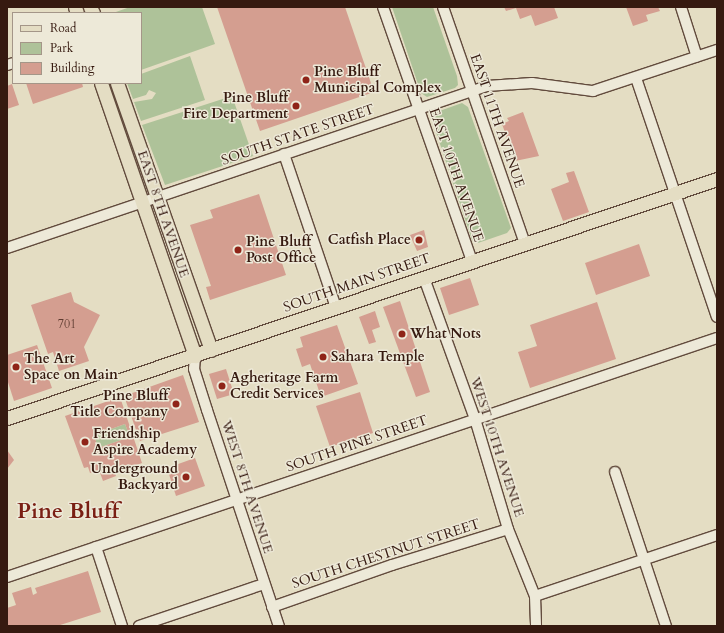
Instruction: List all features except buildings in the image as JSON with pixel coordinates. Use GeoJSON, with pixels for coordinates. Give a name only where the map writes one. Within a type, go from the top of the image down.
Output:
{"type":"FeatureCollection","features":[{"type":"Feature","properties":{"kind":"main road","name":"EAST 8TH AVENUE"},"geometry":{"type":"LineString","coordinates":[[101,84],[195,356]]}},
{"type":"Feature","properties":{"kind":"main road","name":"EAST 8TH AVENUE"},"geometry":{"type":"LineString","coordinates":[[117,84],[211,350]]}},
{"type":"Feature","properties":{"kind":"main road","name":"SOUTH MAIN STREET"},"geometry":{"type":"LineString","coordinates":[[7,418],[195,356],[717,179]]}},
{"type":"Feature","properties":{"kind":"street","name":"EAST 10TH AVENUE"},"geometry":{"type":"LineString","coordinates":[[383,7],[472,261]]}},
{"type":"Feature","properties":{"kind":"street","name":"EAST 11TH AVENUE"},"geometry":{"type":"LineString","coordinates":[[443,7],[524,244]]}},
{"type":"Feature","properties":{"kind":"street"},"geometry":{"type":"LineString","coordinates":[[681,7],[697,56]]}},
{"type":"Feature","properties":{"kind":"street","name":"SOUTH STATE STREET"},"geometry":{"type":"LineString","coordinates":[[7,248],[418,108],[472,92],[513,82],[593,91],[717,50]]}},
{"type":"Feature","properties":{"kind":"street"},"geometry":{"type":"LineString","coordinates":[[636,78],[715,303],[717,317]]}},
{"type":"Feature","properties":{"kind":"street"},"geometry":{"type":"LineString","coordinates":[[284,154],[336,308]]}},
{"type":"Feature","properties":{"kind":"street","name":"WEST 10TH AVENUE"},"geometry":{"type":"LineString","coordinates":[[424,278],[475,419],[508,529],[535,596],[536,626]]}},
{"type":"Feature","properties":{"kind":"street","name":"SOUTH PINE STREET"},"geometry":{"type":"LineString","coordinates":[[7,577],[717,338]]}},
{"type":"Feature","properties":{"kind":"street","name":"WEST 8TH AVENUE"},"geometry":{"type":"LineString","coordinates":[[195,356],[194,369],[236,500],[279,626]]}},
{"type":"Feature","properties":{"kind":"street"},"geometry":{"type":"LineString","coordinates":[[615,472],[666,626]]}},
{"type":"Feature","properties":{"kind":"street","name":"SOUTH CHESTNUT STREET"},"geometry":{"type":"LineString","coordinates":[[272,607],[392,564],[508,529]]}},
{"type":"Feature","properties":{"kind":"street"},"geometry":{"type":"LineString","coordinates":[[535,596],[644,561],[717,534]]}},
{"type":"Feature","properties":{"kind":"street"},"geometry":{"type":"LineString","coordinates":[[96,547],[122,626]]}},
{"type":"Feature","properties":{"kind":"street"},"geometry":{"type":"LineString","coordinates":[[139,626],[264,584]]}},
{"type":"Feature","properties":{"kind":"green space"},"geometry":{"type":"Polygon","coordinates":[[[130,7],[202,7],[215,44],[142,70],[142,12],[116,12],[130,7]]]}},
{"type":"Feature","properties":{"kind":"green space"},"geometry":{"type":"Polygon","coordinates":[[[392,7],[433,7],[457,76],[458,85],[455,88],[427,97],[421,93],[392,7]]]}},
{"type":"Feature","properties":{"kind":"green space"},"geometry":{"type":"Polygon","coordinates":[[[190,56],[205,100],[141,121],[134,102],[152,99],[156,93],[149,90],[146,95],[133,99],[127,84],[142,84],[142,74],[190,56]]]}},
{"type":"Feature","properties":{"kind":"green space"},"geometry":{"type":"Polygon","coordinates":[[[232,96],[253,156],[165,185],[142,125],[232,96]]]}},
{"type":"Feature","properties":{"kind":"green space"},"geometry":{"type":"Polygon","coordinates":[[[462,103],[468,107],[511,228],[507,233],[478,243],[472,240],[431,114],[462,103]]]}},
{"type":"Feature","properties":{"kind":"green space"},"geometry":{"type":"Polygon","coordinates":[[[125,424],[130,437],[98,448],[94,435],[125,424]]]}},
{"type":"Feature","properties":{"kind":"place","name":"Pine Bluff Municipal Complex"},"geometry":{"type":"Point","coordinates":[306,80]}},
{"type":"Feature","properties":{"kind":"place","name":"Pine Bluff Fire Department"},"geometry":{"type":"Point","coordinates":[296,106]}},
{"type":"Feature","properties":{"kind":"place","name":"Catfish Place"},"geometry":{"type":"Point","coordinates":[419,240]}},
{"type":"Feature","properties":{"kind":"place","name":"Pine Bluff Post Office"},"geometry":{"type":"Point","coordinates":[238,250]}},
{"type":"Feature","properties":{"kind":"place","name":"What Nots"},"geometry":{"type":"Point","coordinates":[402,334]}},
{"type":"Feature","properties":{"kind":"place","name":"Sahara Temple"},"geometry":{"type":"Point","coordinates":[323,357]}},
{"type":"Feature","properties":{"kind":"place","name":"The Art Space on Main"},"geometry":{"type":"Point","coordinates":[16,367]}},
{"type":"Feature","properties":{"kind":"place","name":"Agheritage Farm Credit Services"},"geometry":{"type":"Point","coordinates":[222,386]}},
{"type":"Feature","properties":{"kind":"place","name":"Pine Bluff Title Company"},"geometry":{"type":"Point","coordinates":[176,404]}},
{"type":"Feature","properties":{"kind":"place","name":"Friendship Aspire Academy"},"geometry":{"type":"Point","coordinates":[85,442]}},
{"type":"Feature","properties":{"kind":"place","name":"Underground Backyard"},"geometry":{"type":"Point","coordinates":[186,477]}},
{"type":"Feature","properties":{"kind":"district","name":"Pine Bluff"},"geometry":{"type":"Point","coordinates":[68,512]}}]}
